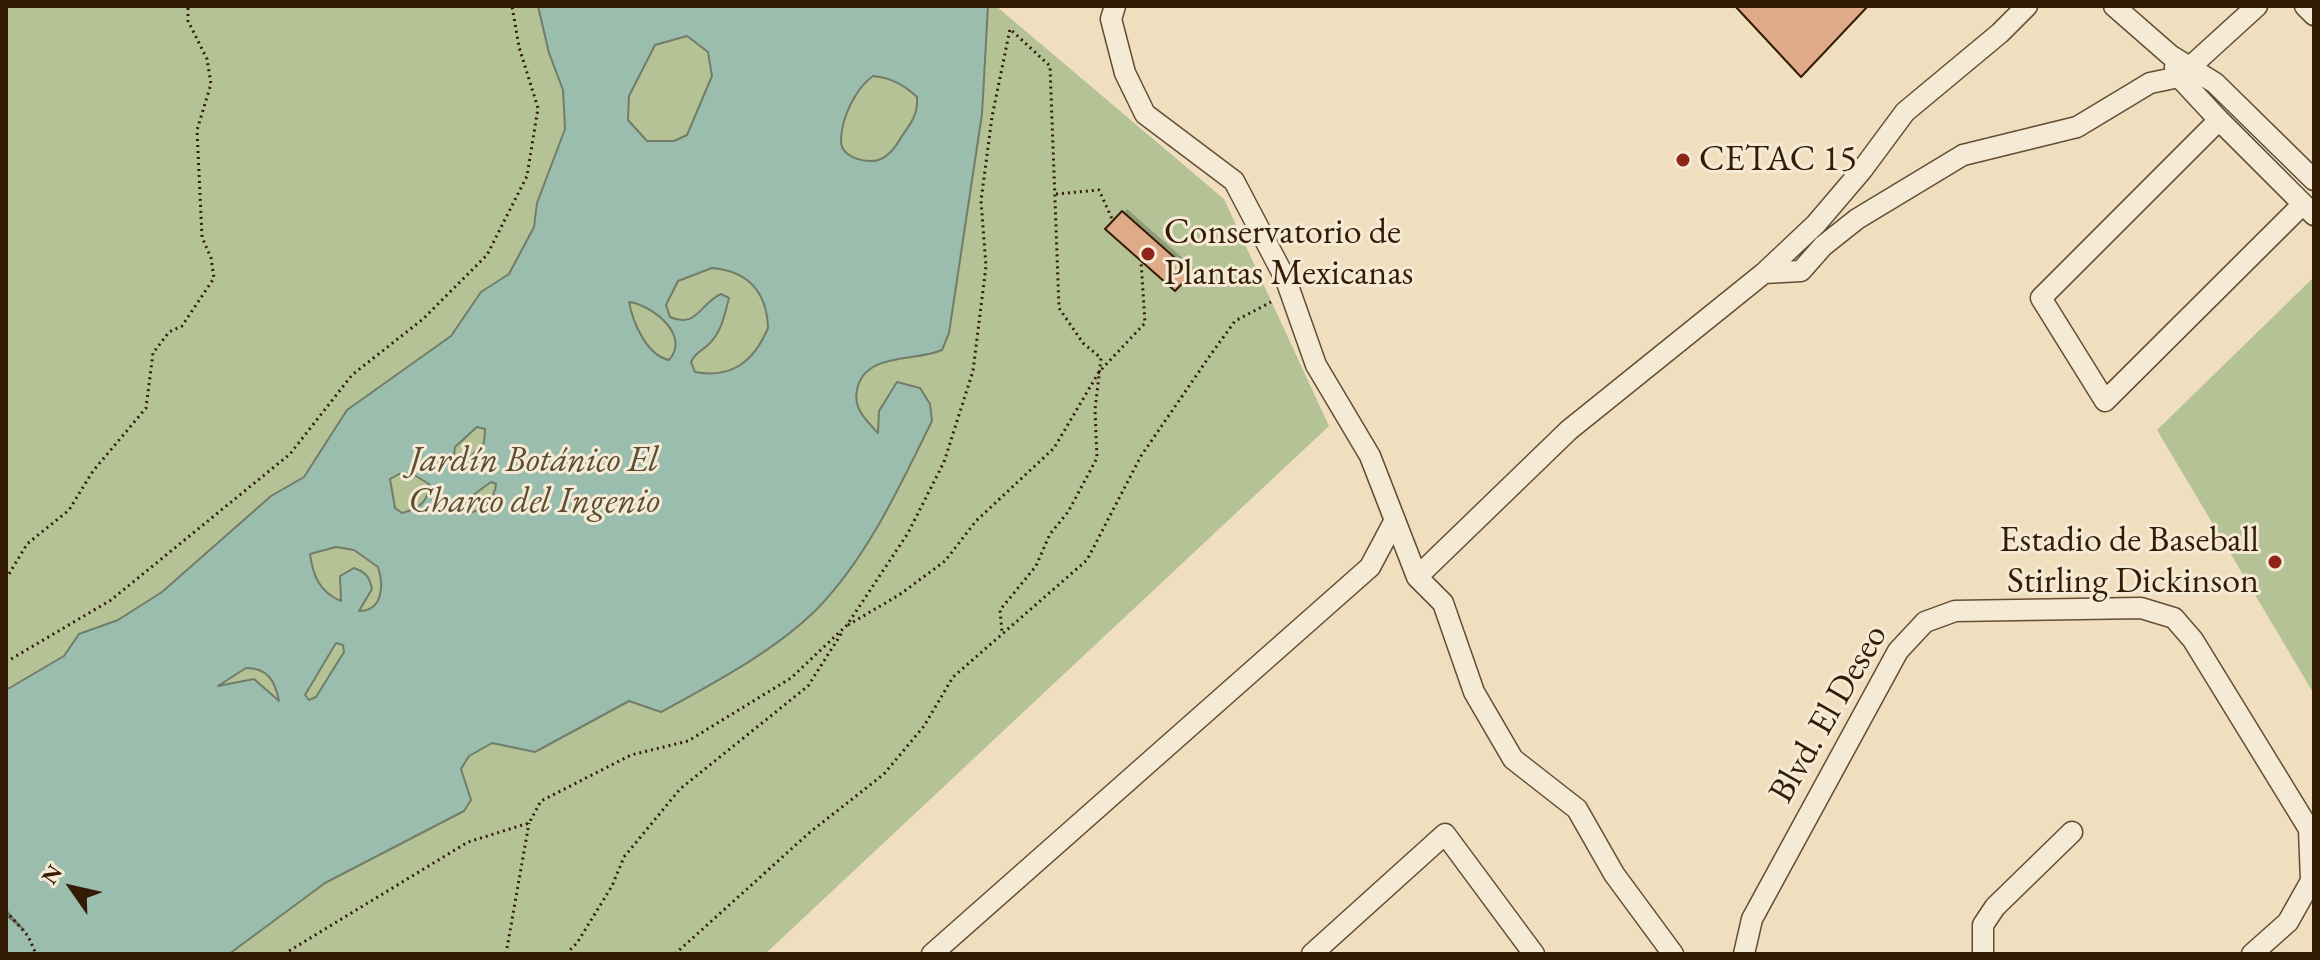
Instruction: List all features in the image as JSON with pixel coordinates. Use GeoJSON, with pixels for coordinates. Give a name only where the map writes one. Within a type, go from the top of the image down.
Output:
{"type":"FeatureCollection","features":[{"type":"Feature","properties":{"kind":"street"},"geometry":{"type":"LineString","coordinates":[[1115,6],[1111,19],[1125,73],[1145,114],[1234,181],[1286,280],[1316,365],[1370,456],[1417,577],[1443,603],[1474,692],[1513,759],[1577,809],[1614,874],[1673,954]]}},
{"type":"Feature","properties":{"kind":"street"},"geometry":{"type":"LineString","coordinates":[[1417,577],[1569,430],[1764,273],[1816,224],[1905,112],[2000,33],[2027,6]]}},
{"type":"Feature","properties":{"kind":"street"},"geometry":{"type":"LineString","coordinates":[[2114,6],[2132,14],[2184,71],[2219,120],[2308,209],[2105,401],[2041,298],[2219,120]]}},
{"type":"Feature","properties":{"kind":"street"},"geometry":{"type":"LineString","coordinates":[[1764,273],[1801,271],[1823,246],[1857,219],[1963,155],[2077,127],[2150,83],[2184,71],[2257,6]]}},
{"type":"Feature","properties":{"kind":"street"},"geometry":{"type":"LineString","coordinates":[[2305,6],[2314,15]]}},
{"type":"Feature","properties":{"kind":"street"},"geometry":{"type":"LineString","coordinates":[[2184,71],[2215,83],[2314,180]]}},
{"type":"Feature","properties":{"kind":"street"},"geometry":{"type":"LineString","coordinates":[[932,954],[1370,567],[1395,520]]}},
{"type":"Feature","properties":{"kind":"street","name":"Blvd. El Deseo"},"geometry":{"type":"LineString","coordinates":[[1744,954],[1752,919],[1898,651],[1925,622],[1955,611],[2141,608],[2174,618],[2193,640],[2309,829],[2311,881],[2288,922],[2252,954]]}},
{"type":"Feature","properties":{"kind":"street"},"geometry":{"type":"LineString","coordinates":[[1989,952],[1983,925],[1995,907],[2072,832]]}},
{"type":"Feature","properties":{"kind":"street"},"geometry":{"type":"LineString","coordinates":[[1312,954],[1445,834],[1534,954]]}},
{"type":"Feature","properties":{"kind":"path"},"geometry":{"type":"LineString","coordinates":[[6,579],[27,544],[69,510],[93,471],[146,408],[153,353],[169,332],[182,326],[214,278],[211,258],[202,237],[197,130],[211,84],[207,59],[188,21],[188,6]]}},
{"type":"Feature","properties":{"kind":"path"},"geometry":{"type":"LineString","coordinates":[[6,662],[111,600],[290,454],[352,375],[423,319],[487,255],[527,176],[538,108],[519,47],[512,6]]}},
{"type":"Feature","properties":{"kind":"path"},"geometry":{"type":"LineString","coordinates":[[566,954],[577,943],[612,886],[624,857],[680,789],[808,686],[908,533],[944,462],[973,371],[986,266],[981,201],[992,117],[1010,29],[1050,66],[1059,308],[1083,343],[1101,358],[1095,410],[1097,458],[1068,512],[1050,534],[1036,566],[1000,610],[1002,633]]}},
{"type":"Feature","properties":{"kind":"path"},"geometry":{"type":"LineString","coordinates":[[1056,194],[1099,190],[1113,221]]}},
{"type":"Feature","properties":{"kind":"path"},"geometry":{"type":"LineString","coordinates":[[506,954],[529,823],[541,801],[631,755],[688,741],[734,715],[791,678],[847,625],[899,595],[945,561],[976,521],[1054,448],[1099,372],[1145,323],[1141,261]]}},
{"type":"Feature","properties":{"kind":"path"},"geometry":{"type":"LineString","coordinates":[[675,954],[809,833],[884,774],[924,726],[953,677],[1087,560],[1141,456],[1209,357],[1235,321],[1271,301],[1286,280]]}},
{"type":"Feature","properties":{"kind":"path"},"geometry":{"type":"LineString","coordinates":[[284,954],[468,842],[529,823]]}},
{"type":"Feature","properties":{"kind":"path"},"geometry":{"type":"LineString","coordinates":[[6,911],[28,936],[36,954]]}},
{"type":"Feature","properties":{"kind":"green space","name":"Jardín Botánico El Charco del Ingenio"},"geometry":{"type":"Polygon","coordinates":[[[6,6],[996,6],[1224,199],[1329,426],[765,954],[6,954],[6,6]]]}},
{"type":"Feature","properties":{"kind":"green space","name":"Estadio de Baseball Stirling Dickinson"},"geometry":{"type":"Polygon","coordinates":[[[2314,277],[2314,694],[2157,430],[2314,277]]]}},
{"type":"Feature","properties":{"kind":"shaded area"},"geometry":{"type":"Polygon","coordinates":[[[538,6],[988,6],[982,114],[949,333],[942,350],[892,360],[869,369],[857,390],[859,409],[878,433],[879,411],[897,382],[920,388],[930,404],[932,421],[868,542],[836,587],[801,624],[743,665],[661,712],[629,701],[535,752],[492,743],[469,756],[461,769],[471,800],[464,811],[325,883],[229,954],[6,954],[6,915],[24,930],[6,911],[6,690],[64,656],[79,634],[118,620],[162,592],[271,496],[304,477],[347,410],[451,336],[481,292],[509,274],[534,227],[537,203],[565,129],[563,90],[549,53],[538,6]],[[687,36],[655,45],[629,96],[628,120],[647,141],[674,141],[687,135],[712,76],[708,52],[687,36]],[[873,76],[860,89],[843,123],[842,147],[856,159],[876,161],[896,146],[909,126],[917,97],[896,82],[873,76]],[[712,268],[678,281],[666,305],[670,317],[686,320],[721,294],[729,298],[717,333],[691,362],[695,372],[720,373],[740,365],[756,350],[768,328],[759,294],[745,279],[725,270],[712,268]],[[629,302],[637,328],[654,352],[669,360],[675,350],[672,331],[658,315],[629,302]],[[477,427],[455,447],[454,455],[459,460],[470,457],[484,443],[485,429],[477,427]],[[411,473],[390,479],[395,508],[402,513],[418,507],[425,500],[429,484],[411,473]],[[491,482],[469,498],[468,509],[473,512],[485,505],[494,493],[496,484],[491,482]],[[336,547],[310,554],[315,576],[327,593],[341,601],[340,576],[354,568],[362,571],[372,589],[359,611],[373,607],[380,596],[378,567],[354,550],[336,547]],[[336,643],[305,695],[309,700],[316,697],[344,652],[343,645],[336,643]],[[246,668],[218,686],[254,679],[279,701],[269,677],[260,670],[246,668]]]}},
{"type":"Feature","properties":{"kind":"building","name":"CETAC 15"},"geometry":{"type":"Polygon","coordinates":[[[1735,6],[1868,6],[1801,77],[1735,6]]]}},
{"type":"Feature","properties":{"kind":"building"},"geometry":{"type":"Polygon","coordinates":[[[1122,211],[1192,273],[1175,291],[1105,229],[1122,211]]]}},
{"type":"Feature","properties":{"kind":"place","name":"CETAC 15"},"geometry":{"type":"Point","coordinates":[1683,160]}},
{"type":"Feature","properties":{"kind":"place","name":"Conservatorio de Plantas Mexicanas"},"geometry":{"type":"Point","coordinates":[1148,254]}},
{"type":"Feature","properties":{"kind":"place","name":"Estadio de Baseball Stirling Dickinson"},"geometry":{"type":"Point","coordinates":[2275,562]}}]}
